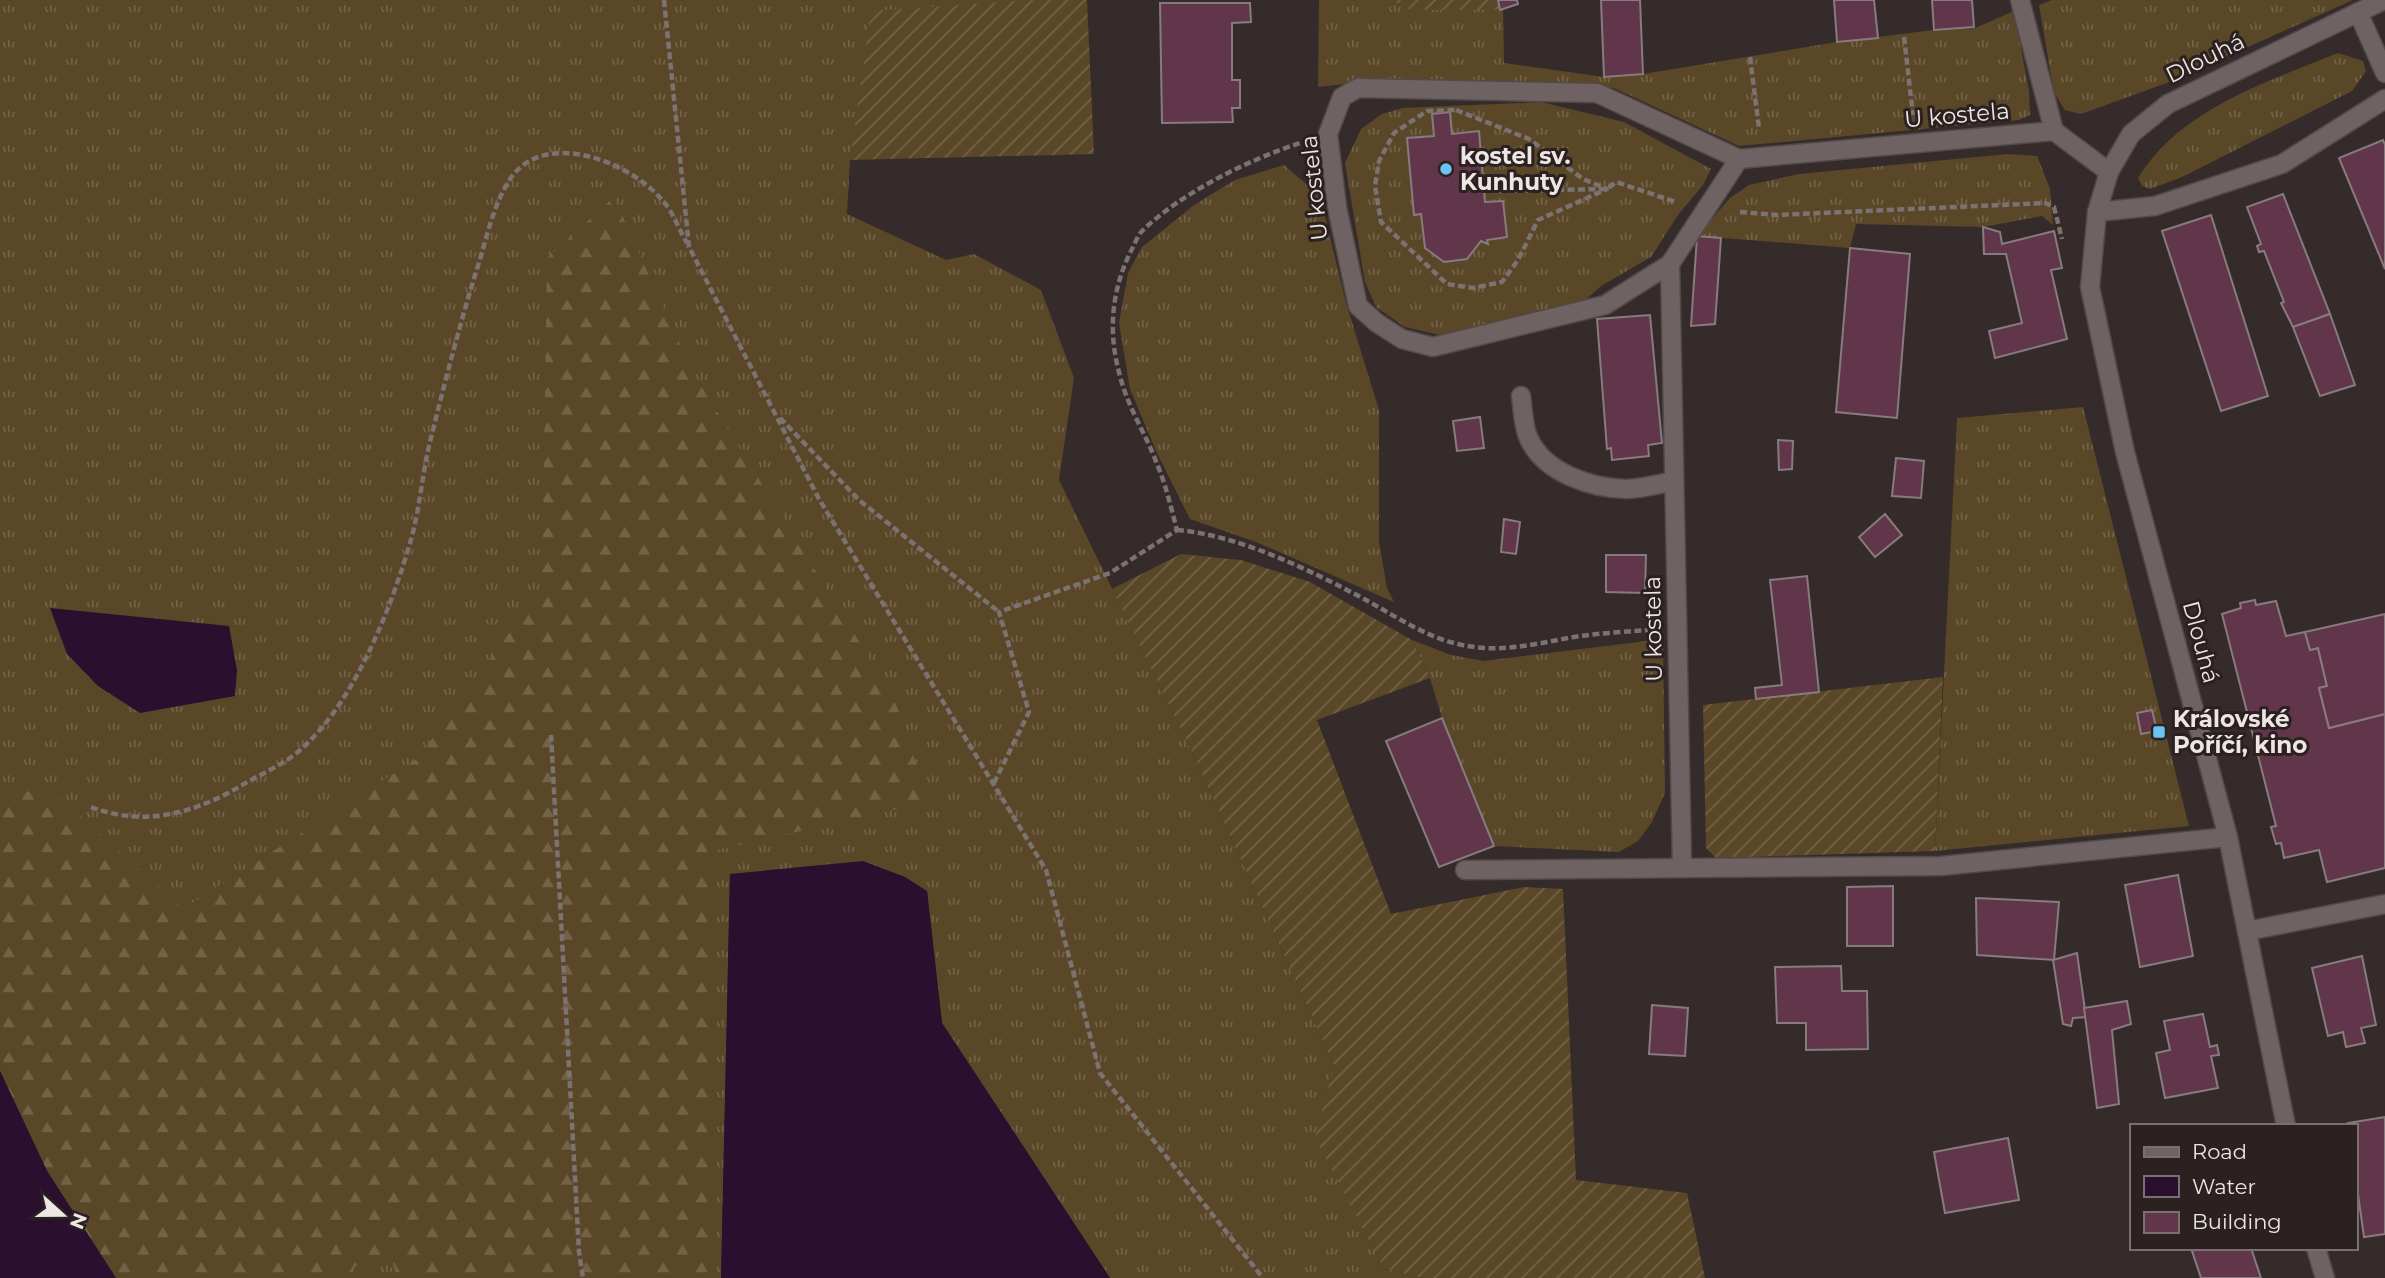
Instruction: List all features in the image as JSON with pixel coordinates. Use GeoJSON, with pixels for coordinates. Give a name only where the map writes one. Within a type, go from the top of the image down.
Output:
{"type":"FeatureCollection","features":[{"type":"Feature","properties":{"kind":"street"},"geometry":{"type":"LineString","coordinates":[[2020,0],[2054,131],[2109,172]]}},
{"type":"Feature","properties":{"kind":"street","name":"Dlouhá"},"geometry":{"type":"LineString","coordinates":[[2286,1124],[2228,837],[2125,452],[2090,287],[2097,212],[2109,172],[2131,134],[2168,104],[2384,0]]}},
{"type":"Feature","properties":{"kind":"street"},"geometry":{"type":"LineString","coordinates":[[2358,12],[2385,74]]}},
{"type":"Feature","properties":{"kind":"street","name":"U kostela"},"geometry":{"type":"LineString","coordinates":[[1739,159],[1670,264],[1605,305],[1433,347],[1402,339],[1377,323],[1358,306],[1337,207],[1328,135],[1342,97],[1358,88],[1597,93],[1739,159],[2054,131]]}},
{"type":"Feature","properties":{"kind":"street"},"geometry":{"type":"LineString","coordinates":[[2097,212],[2155,205],[2281,164],[2384,104]]}},
{"type":"Feature","properties":{"kind":"street","name":"U kostela"},"geometry":{"type":"LineString","coordinates":[[1670,264],[1682,867]]}},
{"type":"Feature","properties":{"kind":"street"},"geometry":{"type":"LineString","coordinates":[[1521,396],[1528,438],[1545,460],[1570,476],[1594,485],[1628,489],[1674,481]]}},
{"type":"Feature","properties":{"kind":"street"},"geometry":{"type":"LineString","coordinates":[[1465,870],[1941,866],[2228,837]]}},
{"type":"Feature","properties":{"kind":"street"},"geometry":{"type":"LineString","coordinates":[[2247,931],[2385,904]]}},
{"type":"Feature","properties":{"kind":"street"},"geometry":{"type":"LineString","coordinates":[[2317,1250],[2325,1278]]}},
{"type":"Feature","properties":{"kind":"path"},"geometry":{"type":"LineString","coordinates":[[664,0],[689,247]]}},
{"type":"Feature","properties":{"kind":"path"},"geometry":{"type":"LineString","coordinates":[[1904,37],[1916,144]]}},
{"type":"Feature","properties":{"kind":"path"},"geometry":{"type":"LineString","coordinates":[[1750,57],[1763,157]]}},
{"type":"Feature","properties":{"kind":"path"},"geometry":{"type":"LineString","coordinates":[[1607,189],[1583,179],[1529,139],[1456,110],[1427,111],[1394,133],[1379,161],[1375,186],[1381,222],[1447,284],[1473,288],[1502,282],[1518,260],[1538,220],[1607,189],[1616,182],[1679,204],[1776,215],[2045,203],[2054,207],[2062,241]]}},
{"type":"Feature","properties":{"kind":"path"},"geometry":{"type":"LineString","coordinates":[[1177,530],[1157,464],[1135,419],[1119,375],[1111,320],[1120,273],[1141,231],[1218,178],[1267,154],[1328,135]]}},
{"type":"Feature","properties":{"kind":"path"},"geometry":{"type":"LineString","coordinates":[[91,807],[115,816],[147,816],[207,806],[291,758],[332,715],[370,653],[412,537],[428,449],[468,298],[507,183],[528,159],[556,151],[596,158],[631,176],[663,200],[819,499],[1046,870],[1100,1073],[1263,1278]]}},
{"type":"Feature","properties":{"kind":"path"},"geometry":{"type":"LineString","coordinates":[[1494,191],[1607,189]]}},
{"type":"Feature","properties":{"kind":"path"},"geometry":{"type":"LineString","coordinates":[[775,413],[859,500],[999,612],[1029,712],[993,784]]}},
{"type":"Feature","properties":{"kind":"path"},"geometry":{"type":"LineString","coordinates":[[999,612],[1110,573],[1177,530],[1209,533],[1257,551],[1342,587],[1421,630],[1457,644],[1500,650],[1577,637],[1677,627]]}},
{"type":"Feature","properties":{"kind":"path"},"geometry":{"type":"LineString","coordinates":[[551,736],[579,1252],[583,1278]]}},
{"type":"Feature","properties":{"kind":"green space"},"geometry":{"type":"Polygon","coordinates":[[[0,0],[1051,0],[850,160],[847,214],[946,260],[974,254],[1041,290],[1074,378],[1059,480],[1192,752],[1334,1065],[1316,1138],[1384,1269],[1422,1278],[1110,1278],[942,1023],[927,891],[730,874],[721,1278],[116,1278],[0,1071],[0,0]]]}},
{"type":"Feature","properties":{"kind":"green space"},"geometry":{"type":"Polygon","coordinates":[[[1034,0],[1087,0],[1094,154],[850,160],[871,11],[1034,0]]]}},
{"type":"Feature","properties":{"kind":"green space"},"geometry":{"type":"Polygon","coordinates":[[[1319,0],[1391,0],[1410,10],[1503,9],[1504,63],[1604,77],[1643,74],[1837,42],[1934,30],[1973,29],[2014,11],[2029,91],[2030,115],[2019,120],[1739,146],[1614,88],[1380,80],[1318,87],[1319,0]]]}},
{"type":"Feature","properties":{"kind":"green space"},"geometry":{"type":"Polygon","coordinates":[[[1391,0],[1498,0],[1500,10],[1410,10],[1391,0]]]}},
{"type":"Feature","properties":{"kind":"green space"},"geometry":{"type":"Polygon","coordinates":[[[2052,0],[2353,0],[2172,81],[2081,114],[2065,110],[2054,93],[2039,5],[2052,0]]]}},
{"type":"Feature","properties":{"kind":"green space"},"geometry":{"type":"Polygon","coordinates":[[[2338,53],[2363,61],[2366,71],[2352,91],[2182,177],[2150,189],[2142,186],[2138,178],[2156,154],[2177,133],[2201,116],[2255,87],[2338,53]]]}},
{"type":"Feature","properties":{"kind":"green space"},"geometry":{"type":"Polygon","coordinates":[[[1541,102],[1624,122],[1711,169],[1703,185],[1678,215],[1651,257],[1601,286],[1583,302],[1440,335],[1405,327],[1376,307],[1365,282],[1345,163],[1361,129],[1382,114],[1403,108],[1541,102]]]}},
{"type":"Feature","properties":{"kind":"green space"},"geometry":{"type":"Polygon","coordinates":[[[2008,154],[2037,156],[2050,189],[2053,225],[2042,216],[1983,227],[1856,224],[1850,248],[1697,236],[1730,198],[1749,185],[1799,174],[2008,154]]]}},
{"type":"Feature","properties":{"kind":"green space"},"geometry":{"type":"Polygon","coordinates":[[[1284,165],[1320,196],[1346,303],[1379,410],[1379,542],[1387,588],[1394,602],[1256,542],[1190,519],[1156,451],[1130,389],[1119,323],[1128,273],[1142,247],[1194,205],[1235,180],[1284,165]]]}},
{"type":"Feature","properties":{"kind":"green space"},"geometry":{"type":"Polygon","coordinates":[[[614,197],[691,369],[895,700],[929,802],[716,850],[707,1153],[713,1278],[397,1278],[392,1260],[355,1266],[350,1278],[116,1278],[47,1171],[0,1071],[0,789],[56,794],[183,909],[418,758],[542,588],[547,258],[614,197]]]}},
{"type":"Feature","properties":{"kind":"green space"},"geometry":{"type":"Polygon","coordinates":[[[2083,407],[2189,826],[1935,851],[1957,418],[2083,407]]]}},
{"type":"Feature","properties":{"kind":"green space"},"geometry":{"type":"Polygon","coordinates":[[[1181,554],[1241,560],[1310,582],[1412,640],[1430,678],[1317,720],[1391,914],[1524,887],[1563,889],[1576,1180],[1687,1193],[1705,1278],[1422,1278],[1384,1269],[1315,1138],[1334,1065],[1192,752],[1112,589],[1181,554]]]}},
{"type":"Feature","properties":{"kind":"green space"},"geometry":{"type":"Polygon","coordinates":[[[1663,639],[1665,793],[1652,822],[1638,841],[1619,852],[1494,846],[1442,718],[1430,678],[1412,640],[1451,655],[1484,661],[1663,639]]]}},
{"type":"Feature","properties":{"kind":"green space"},"geometry":{"type":"Polygon","coordinates":[[[1943,677],[1935,851],[1716,858],[1706,848],[1703,705],[1943,677]]]}},
{"type":"Feature","properties":{"kind":"water"},"geometry":{"type":"Polygon","coordinates":[[[50,608],[229,626],[237,670],[235,696],[140,713],[98,686],[67,654],[50,608]]]}},
{"type":"Feature","properties":{"kind":"water"},"geometry":{"type":"Polygon","coordinates":[[[863,861],[905,877],[927,891],[942,1023],[1110,1278],[721,1278],[730,874],[863,861]]]}},
{"type":"Feature","properties":{"kind":"water"},"geometry":{"type":"Polygon","coordinates":[[[0,1071],[47,1171],[116,1278],[0,1278],[0,1071]]]}},
{"type":"Feature","properties":{"kind":"building"},"geometry":{"type":"Polygon","coordinates":[[[1498,0],[1517,0],[1518,4],[1500,10],[1498,0]]]}},
{"type":"Feature","properties":{"kind":"building"},"geometry":{"type":"Polygon","coordinates":[[[1601,0],[1640,0],[1643,74],[1604,77],[1601,0]]]}},
{"type":"Feature","properties":{"kind":"building"},"geometry":{"type":"Polygon","coordinates":[[[1834,0],[1874,0],[1878,38],[1837,42],[1834,0]]]}},
{"type":"Feature","properties":{"kind":"building"},"geometry":{"type":"Polygon","coordinates":[[[1932,0],[1972,0],[1974,27],[1934,30],[1932,0]]]}},
{"type":"Feature","properties":{"kind":"building"},"geometry":{"type":"Polygon","coordinates":[[[1160,3],[1250,3],[1251,22],[1232,23],[1232,80],[1240,80],[1240,108],[1232,108],[1233,122],[1162,123],[1160,3]]]}},
{"type":"Feature","properties":{"kind":"building","name":"kostel sv. Kunhuty"},"geometry":{"type":"Polygon","coordinates":[[[1450,112],[1452,134],[1479,131],[1485,202],[1503,201],[1507,237],[1487,240],[1488,244],[1481,241],[1467,259],[1444,262],[1425,248],[1421,214],[1414,215],[1407,138],[1434,136],[1432,114],[1450,112]]]}},
{"type":"Feature","properties":{"kind":"building"},"geometry":{"type":"Polygon","coordinates":[[[2383,140],[2385,145],[2385,269],[2339,158],[2383,140]]]}},
{"type":"Feature","properties":{"kind":"building"},"geometry":{"type":"Polygon","coordinates":[[[2283,194],[2330,314],[2293,327],[2281,303],[2284,302],[2264,251],[2259,252],[2257,246],[2261,244],[2247,207],[2283,194]]]}},
{"type":"Feature","properties":{"kind":"building"},"geometry":{"type":"Polygon","coordinates":[[[2211,215],[2268,396],[2221,411],[2162,231],[2211,215]]]}},
{"type":"Feature","properties":{"kind":"building"},"geometry":{"type":"Polygon","coordinates":[[[1983,227],[2000,232],[2002,244],[2054,231],[2062,268],[2051,270],[2067,339],[1995,358],[1989,331],[2022,323],[2006,254],[1984,254],[1983,227]]]}},
{"type":"Feature","properties":{"kind":"building"},"geometry":{"type":"Polygon","coordinates":[[[1697,236],[1721,238],[1715,324],[1691,326],[1697,236]]]}},
{"type":"Feature","properties":{"kind":"building"},"geometry":{"type":"Polygon","coordinates":[[[1850,248],[1910,254],[1897,418],[1836,412],[1850,248]]]}},
{"type":"Feature","properties":{"kind":"building"},"geometry":{"type":"Polygon","coordinates":[[[2330,314],[2355,385],[2320,396],[2293,327],[2330,314]]]}},
{"type":"Feature","properties":{"kind":"building"},"geometry":{"type":"Polygon","coordinates":[[[1650,315],[1662,443],[1648,445],[1649,456],[1612,460],[1611,448],[1607,449],[1597,319],[1650,315]]]}},
{"type":"Feature","properties":{"kind":"building"},"geometry":{"type":"Polygon","coordinates":[[[1480,417],[1484,448],[1457,451],[1453,421],[1480,417]]]}},
{"type":"Feature","properties":{"kind":"building"},"geometry":{"type":"Polygon","coordinates":[[[1778,440],[1793,441],[1792,469],[1779,470],[1778,440]]]}},
{"type":"Feature","properties":{"kind":"building"},"geometry":{"type":"Polygon","coordinates":[[[1896,458],[1924,461],[1921,498],[1892,496],[1896,458]]]}},
{"type":"Feature","properties":{"kind":"building"},"geometry":{"type":"Polygon","coordinates":[[[1885,514],[1902,535],[1875,557],[1859,537],[1885,514]]]}},
{"type":"Feature","properties":{"kind":"building"},"geometry":{"type":"Polygon","coordinates":[[[1504,519],[1520,522],[1516,554],[1501,552],[1504,519]]]}},
{"type":"Feature","properties":{"kind":"building"},"geometry":{"type":"Polygon","coordinates":[[[1606,555],[1646,555],[1645,593],[1606,592],[1606,555]]]}},
{"type":"Feature","properties":{"kind":"building"},"geometry":{"type":"Polygon","coordinates":[[[1807,576],[1819,692],[1756,699],[1755,688],[1782,685],[1770,580],[1807,576]]]}},
{"type":"Feature","properties":{"kind":"building"},"geometry":{"type":"Polygon","coordinates":[[[2255,600],[2256,605],[2276,601],[2286,636],[2305,632],[2310,650],[2318,648],[2327,686],[2319,688],[2329,728],[2385,714],[2385,868],[2327,882],[2319,850],[2284,858],[2281,843],[2276,844],[2271,827],[2276,826],[2222,614],[2241,608],[2240,603],[2255,600]]]}},
{"type":"Feature","properties":{"kind":"building"},"geometry":{"type":"Polygon","coordinates":[[[2385,614],[2385,714],[2329,728],[2319,688],[2327,686],[2318,648],[2310,650],[2305,632],[2385,614]]]}},
{"type":"Feature","properties":{"kind":"building"},"geometry":{"type":"Polygon","coordinates":[[[2152,710],[2157,731],[2141,734],[2137,713],[2152,710]]]}},
{"type":"Feature","properties":{"kind":"building"},"geometry":{"type":"Polygon","coordinates":[[[1442,718],[1494,846],[1439,867],[1386,741],[1442,718]]]}},
{"type":"Feature","properties":{"kind":"building"},"geometry":{"type":"Polygon","coordinates":[[[2178,875],[2193,956],[2140,967],[2125,885],[2178,875]]]}},
{"type":"Feature","properties":{"kind":"building"},"geometry":{"type":"Polygon","coordinates":[[[1893,886],[1893,946],[1847,946],[1847,887],[1893,886]]]}},
{"type":"Feature","properties":{"kind":"building"},"geometry":{"type":"Polygon","coordinates":[[[1976,898],[2059,902],[2054,960],[1977,955],[1976,898]]]}},
{"type":"Feature","properties":{"kind":"building"},"geometry":{"type":"Polygon","coordinates":[[[2077,953],[2086,1017],[2073,1018],[2071,1026],[2063,1024],[2053,960],[2077,953]]]}},
{"type":"Feature","properties":{"kind":"building"},"geometry":{"type":"Polygon","coordinates":[[[2362,956],[2376,1025],[2361,1028],[2365,1043],[2346,1047],[2343,1032],[2328,1036],[2312,968],[2362,956]]]}},
{"type":"Feature","properties":{"kind":"building"},"geometry":{"type":"Polygon","coordinates":[[[1841,966],[1842,991],[1867,991],[1868,1049],[1806,1050],[1806,1023],[1777,1023],[1775,967],[1841,966]]]}},
{"type":"Feature","properties":{"kind":"building"},"geometry":{"type":"Polygon","coordinates":[[[2127,1001],[2131,1024],[2112,1030],[2119,1104],[2097,1108],[2084,1008],[2127,1001]]]}},
{"type":"Feature","properties":{"kind":"building"},"geometry":{"type":"Polygon","coordinates":[[[1652,1005],[1688,1008],[1685,1056],[1649,1054],[1652,1005]]]}},
{"type":"Feature","properties":{"kind":"building"},"geometry":{"type":"Polygon","coordinates":[[[2203,1014],[2210,1047],[2217,1045],[2219,1055],[2211,1056],[2218,1088],[2165,1098],[2156,1053],[2170,1050],[2164,1021],[2203,1014]]]}},
{"type":"Feature","properties":{"kind":"building"},"geometry":{"type":"Polygon","coordinates":[[[2385,1117],[2385,1234],[2364,1237],[2357,1187],[2357,1124],[2348,1123],[2385,1117]]]}},
{"type":"Feature","properties":{"kind":"building"},"geometry":{"type":"Polygon","coordinates":[[[2008,1138],[2019,1200],[1945,1213],[1934,1152],[2008,1138]]]}},
{"type":"Feature","properties":{"kind":"building"},"geometry":{"type":"Polygon","coordinates":[[[2252,1250],[2261,1278],[2201,1278],[2192,1251],[2252,1250]]]}},
{"type":"Feature","properties":{"kind":"place","name":"kostel sv. Kunhuty"},"geometry":{"type":"Point","coordinates":[1446,169]}},
{"type":"Feature","properties":{"kind":"place","name":"Královské Poříčí, kino"},"geometry":{"type":"Point","coordinates":[2159,732]}}]}
